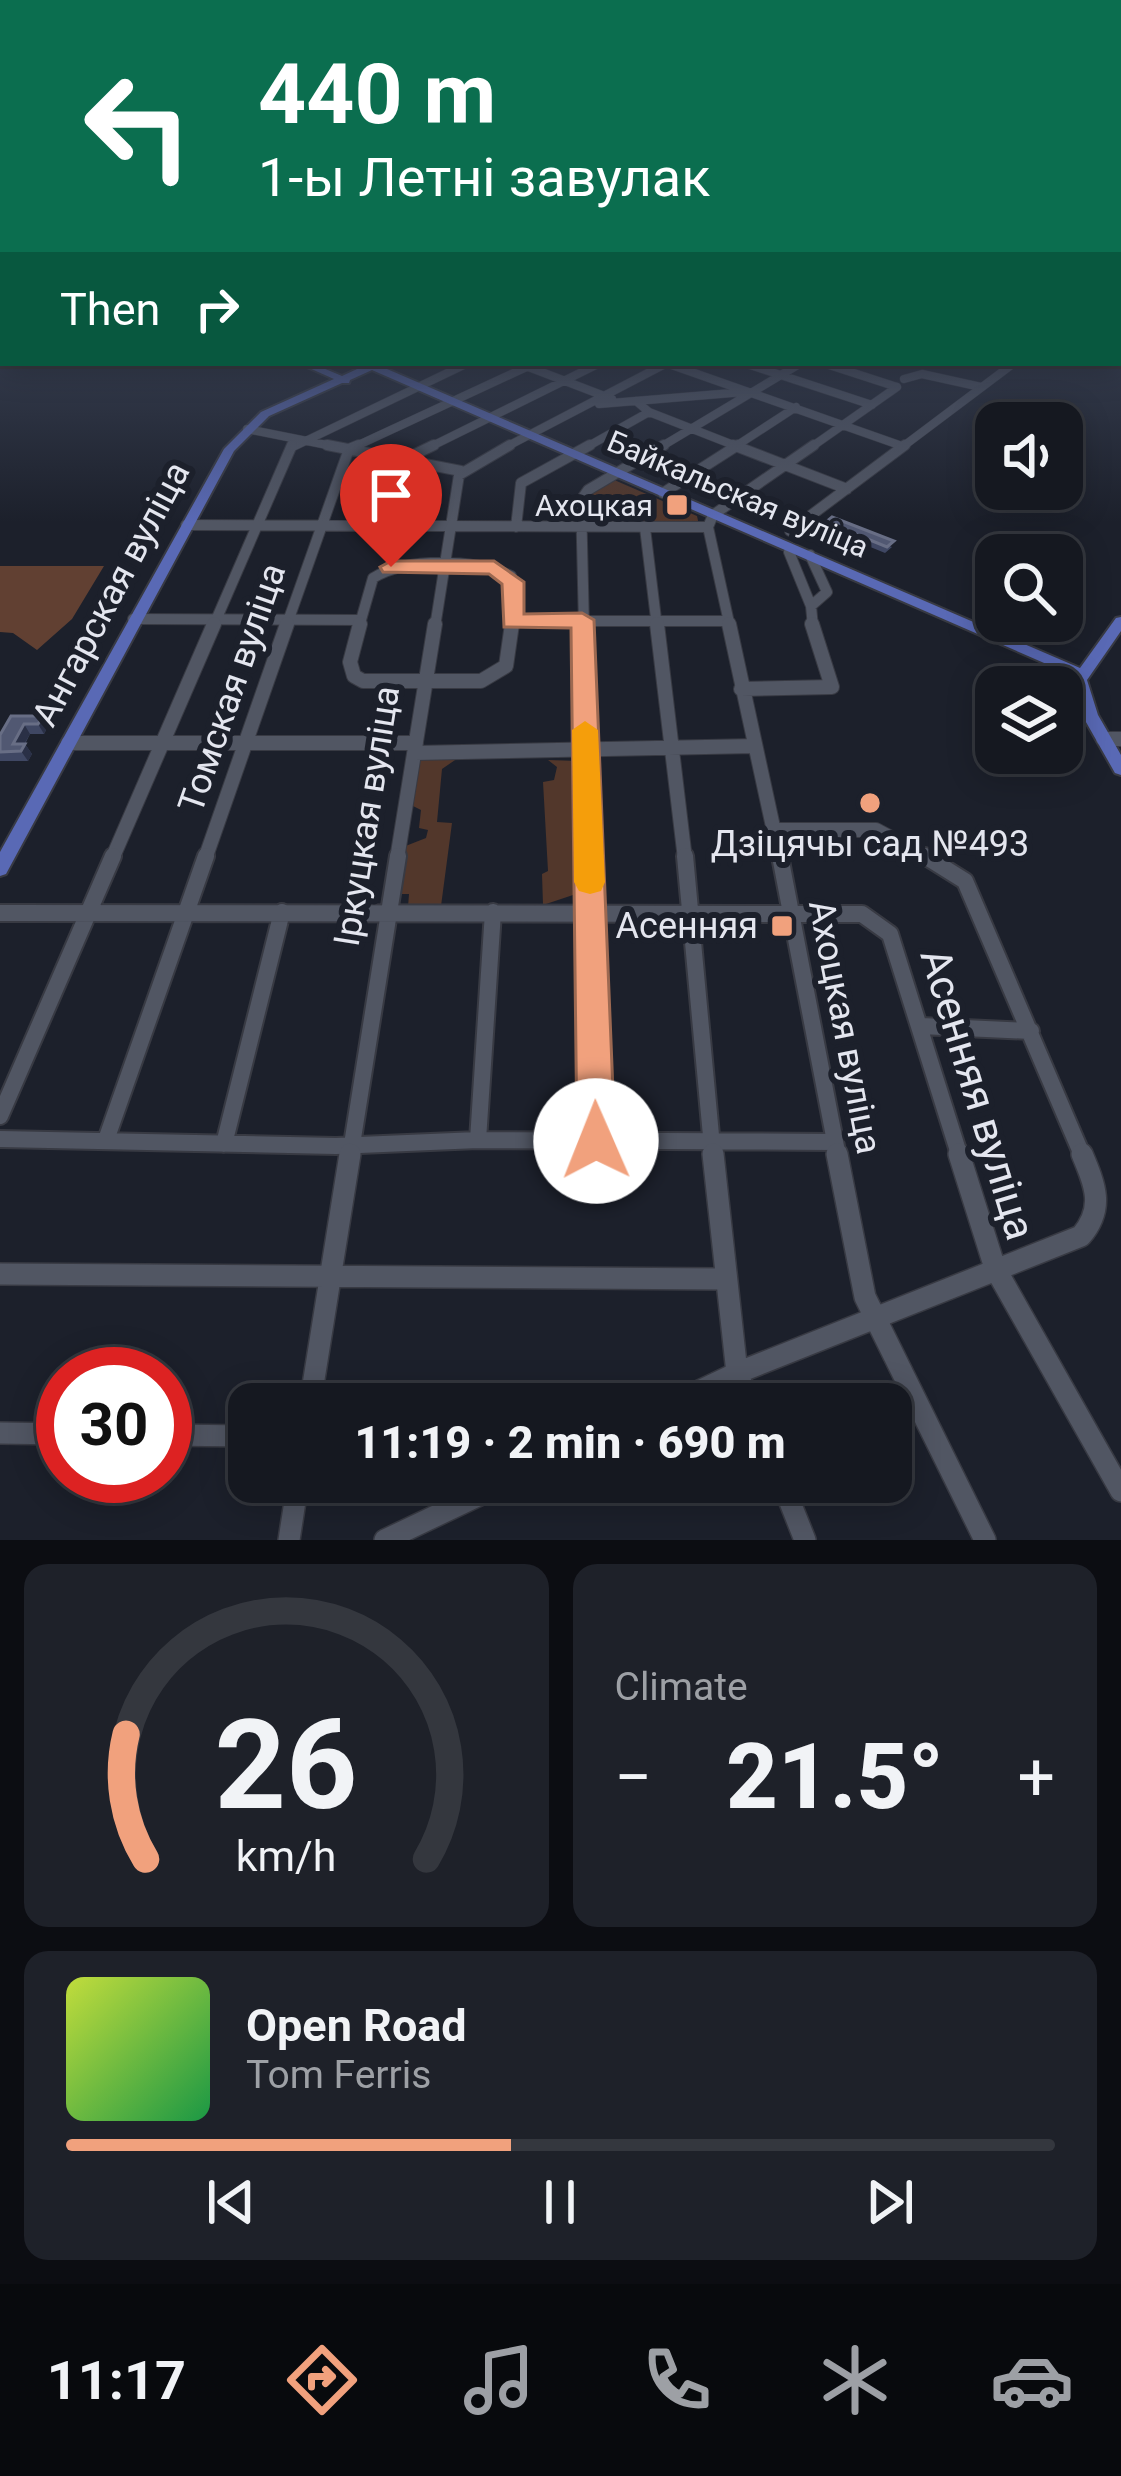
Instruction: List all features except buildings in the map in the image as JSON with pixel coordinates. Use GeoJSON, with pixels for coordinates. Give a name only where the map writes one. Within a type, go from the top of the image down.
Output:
{"type":"FeatureCollection","features":[{"type":"Feature","properties":{"kind":"main road","name":"Ангарская вуліца"},"geometry":{"type":"LineString","coordinates":[[0,869],[220,461],[252,425],[346,378]]}},
{"type":"Feature","properties":{"kind":"main road","name":"Байкальская вуліца"},"geometry":{"type":"LineString","coordinates":[[400,378],[663,493],[711,521],[810,555],[1064,666]]}},
{"type":"Feature","properties":{"kind":"main road"},"geometry":{"type":"LineString","coordinates":[[1083,673],[1121,621]]}},
{"type":"Feature","properties":{"kind":"main road"},"geometry":{"type":"LineString","coordinates":[[1083,700],[1112,739],[1121,769]]}},
{"type":"Feature","properties":{"kind":"street"},"geometry":{"type":"LineString","coordinates":[[0,1116],[297,439],[434,378]]}},
{"type":"Feature","properties":{"kind":"street"},"geometry":{"type":"LineString","coordinates":[[349,449],[499,378]]}},
{"type":"Feature","properties":{"kind":"street"},"geometry":{"type":"LineString","coordinates":[[559,378],[612,399],[636,401],[750,392]]}},
{"type":"Feature","properties":{"kind":"street"},"geometry":{"type":"LineString","coordinates":[[382,527],[403,460],[569,378]]}},
{"type":"Feature","properties":{"kind":"street"},"geometry":{"type":"LineString","coordinates":[[252,425],[297,439],[461,471],[588,406],[612,399],[644,378]]}},
{"type":"Feature","properties":{"kind":"street"},"geometry":{"type":"LineString","coordinates":[[710,378],[902,446]]}},
{"type":"Feature","properties":{"kind":"street"},"geometry":{"type":"LineString","coordinates":[[596,1141],[582,495],[775,378]]}},
{"type":"Feature","properties":{"kind":"street"},"geometry":{"type":"LineString","coordinates":[[789,378],[872,405]]}},
{"type":"Feature","properties":{"kind":"street"},"geometry":{"type":"LineString","coordinates":[[880,378],[900,383]]}},
{"type":"Feature","properties":{"kind":"street"},"geometry":{"type":"LineString","coordinates":[[186,525],[645,527],[711,521],[785,464],[913,378]]}},
{"type":"Feature","properties":{"kind":"street"},"geometry":{"type":"LineString","coordinates":[[940,378],[982,387]]}},
{"type":"Feature","properties":{"kind":"street"},"geometry":{"type":"LineString","coordinates":[[790,532],[994,378]]}},
{"type":"Feature","properties":{"kind":"street"},"geometry":{"type":"LineString","coordinates":[[636,401],[649,412],[847,488]]}},
{"type":"Feature","properties":{"kind":"street"},"geometry":{"type":"LineString","coordinates":[[663,493],[796,407]]}},
{"type":"Feature","properties":{"kind":"street"},"geometry":{"type":"LineString","coordinates":[[517,527],[521,483],[649,412]]}},
{"type":"Feature","properties":{"kind":"street","name":"Томская вуліца"},"geometry":{"type":"LineString","coordinates":[[106,1140],[349,449]]}},
{"type":"Feature","properties":{"kind":"street","name":"Іркуцкая вуліца"},"geometry":{"type":"LineString","coordinates":[[313,1383],[461,471]]}},
{"type":"Feature","properties":{"kind":"street","name":"Ахоцкая вуліца"},"geometry":{"type":"LineString","coordinates":[[711,521],[727,621],[774,830],[865,1297],[985,1540]]}},
{"type":"Feature","properties":{"kind":"street"},"geometry":{"type":"LineString","coordinates":[[645,527],[692,914],[724,1279],[741,1383]]}},
{"type":"Feature","properties":{"kind":"street"},"geometry":{"type":"LineString","coordinates":[[789,552],[811,606]]}},
{"type":"Feature","properties":{"kind":"street"},"geometry":{"type":"LineString","coordinates":[[741,689],[832,687],[808,613],[827,592],[810,555]]}},
{"type":"Feature","properties":{"kind":"street"},"geometry":{"type":"LineString","coordinates":[[398,566],[444,566],[494,568],[511,576],[506,666],[481,681],[363,680],[354,676],[349,670],[369,585],[380,572],[398,566]]}},
{"type":"Feature","properties":{"kind":"street"},"geometry":{"type":"LineString","coordinates":[[133,619],[361,620]]}},
{"type":"Feature","properties":{"kind":"street"},"geometry":{"type":"LineString","coordinates":[[512,622],[727,621]]}},
{"type":"Feature","properties":{"kind":"street"},"geometry":{"type":"LineString","coordinates":[[68,743],[585,752],[754,746]]}},
{"type":"Feature","properties":{"kind":"street"},"geometry":{"type":"LineString","coordinates":[[716,1383],[1081,1236],[1093,1224],[1098,1206],[1096,1188],[965,881],[900,840],[875,830],[774,830]]}},
{"type":"Feature","properties":{"kind":"street"},"geometry":{"type":"LineString","coordinates":[[224,1144],[282,912]]}},
{"type":"Feature","properties":{"kind":"street"},"geometry":{"type":"LineString","coordinates":[[478,1140],[493,912]]}},
{"type":"Feature","properties":{"kind":"street","name":"Асенняя вуліца"},"geometry":{"type":"LineString","coordinates":[[0,913],[862,914],[884,927],[921,1025],[975,1216],[995,1268],[1121,1491]]}},
{"type":"Feature","properties":{"kind":"street"},"geometry":{"type":"LineString","coordinates":[[921,1025],[1030,1031]]}},
{"type":"Feature","properties":{"kind":"street"},"geometry":{"type":"LineString","coordinates":[[0,1139],[351,1146],[478,1140],[834,1142]]}},
{"type":"Feature","properties":{"kind":"street"},"geometry":{"type":"LineString","coordinates":[[0,1274],[724,1279]]}},
{"type":"Feature","properties":{"kind":"street"},"geometry":{"type":"LineString","coordinates":[[0,1433],[36,1434]]}},
{"type":"Feature","properties":{"kind":"street"},"geometry":{"type":"LineString","coordinates":[[192,1435],[228,1436]]}},
{"type":"Feature","properties":{"kind":"street"},"geometry":{"type":"LineString","coordinates":[[289,1540],[295,1503]]}},
{"type":"Feature","properties":{"kind":"street"},"geometry":{"type":"LineString","coordinates":[[385,1540],[463,1503]]}},
{"type":"Feature","properties":{"kind":"street"},"geometry":{"type":"LineString","coordinates":[[791,1503],[806,1540]]}},
{"type":"Feature","properties":{"kind":"shaded area"},"geometry":{"type":"Polygon","coordinates":[[[612,479],[697,516],[699,525],[586,523],[587,494],[612,479]]]}},
{"type":"Feature","properties":{"kind":"shaded area"},"geometry":{"type":"Polygon","coordinates":[[[0,566],[104,566],[72,619],[37,650],[13,633],[0,632],[0,566]]]}},
{"type":"Feature","properties":{"kind":"shaded area"},"geometry":{"type":"Polygon","coordinates":[[[420,757],[458,758],[442,769],[437,822],[452,823],[441,906],[408,907],[409,894],[398,894],[403,847],[426,838],[428,830],[419,828],[421,810],[411,805],[420,757]]]}},
{"type":"Feature","properties":{"kind":"shaded area"},"geometry":{"type":"Polygon","coordinates":[[[548,760],[579,761],[579,893],[543,905],[542,874],[548,871],[543,782],[554,780],[557,767],[548,760]]]}},
{"type":"Feature","properties":{"kind":"slow traffic"},"geometry":{"type":"LineString","coordinates":[[585,730],[590,882]]}},
{"type":"Feature","properties":{"kind":"place","name":"Ахоцкая"},"geometry":{"type":"Point","coordinates":[677,505]}},
{"type":"Feature","properties":{"kind":"place","name":"Дзіцячы сад №493"},"geometry":{"type":"Point","coordinates":[870,803]}},
{"type":"Feature","properties":{"kind":"place","name":"Асенняя"},"geometry":{"type":"Point","coordinates":[782,926]}},
{"type":"Feature","properties":{"kind":"route"},"geometry":{"type":"LineString","coordinates":[[391,567],[494,568],[511,576],[513,582],[512,622],[582,620],[596,1141]]}}]}
